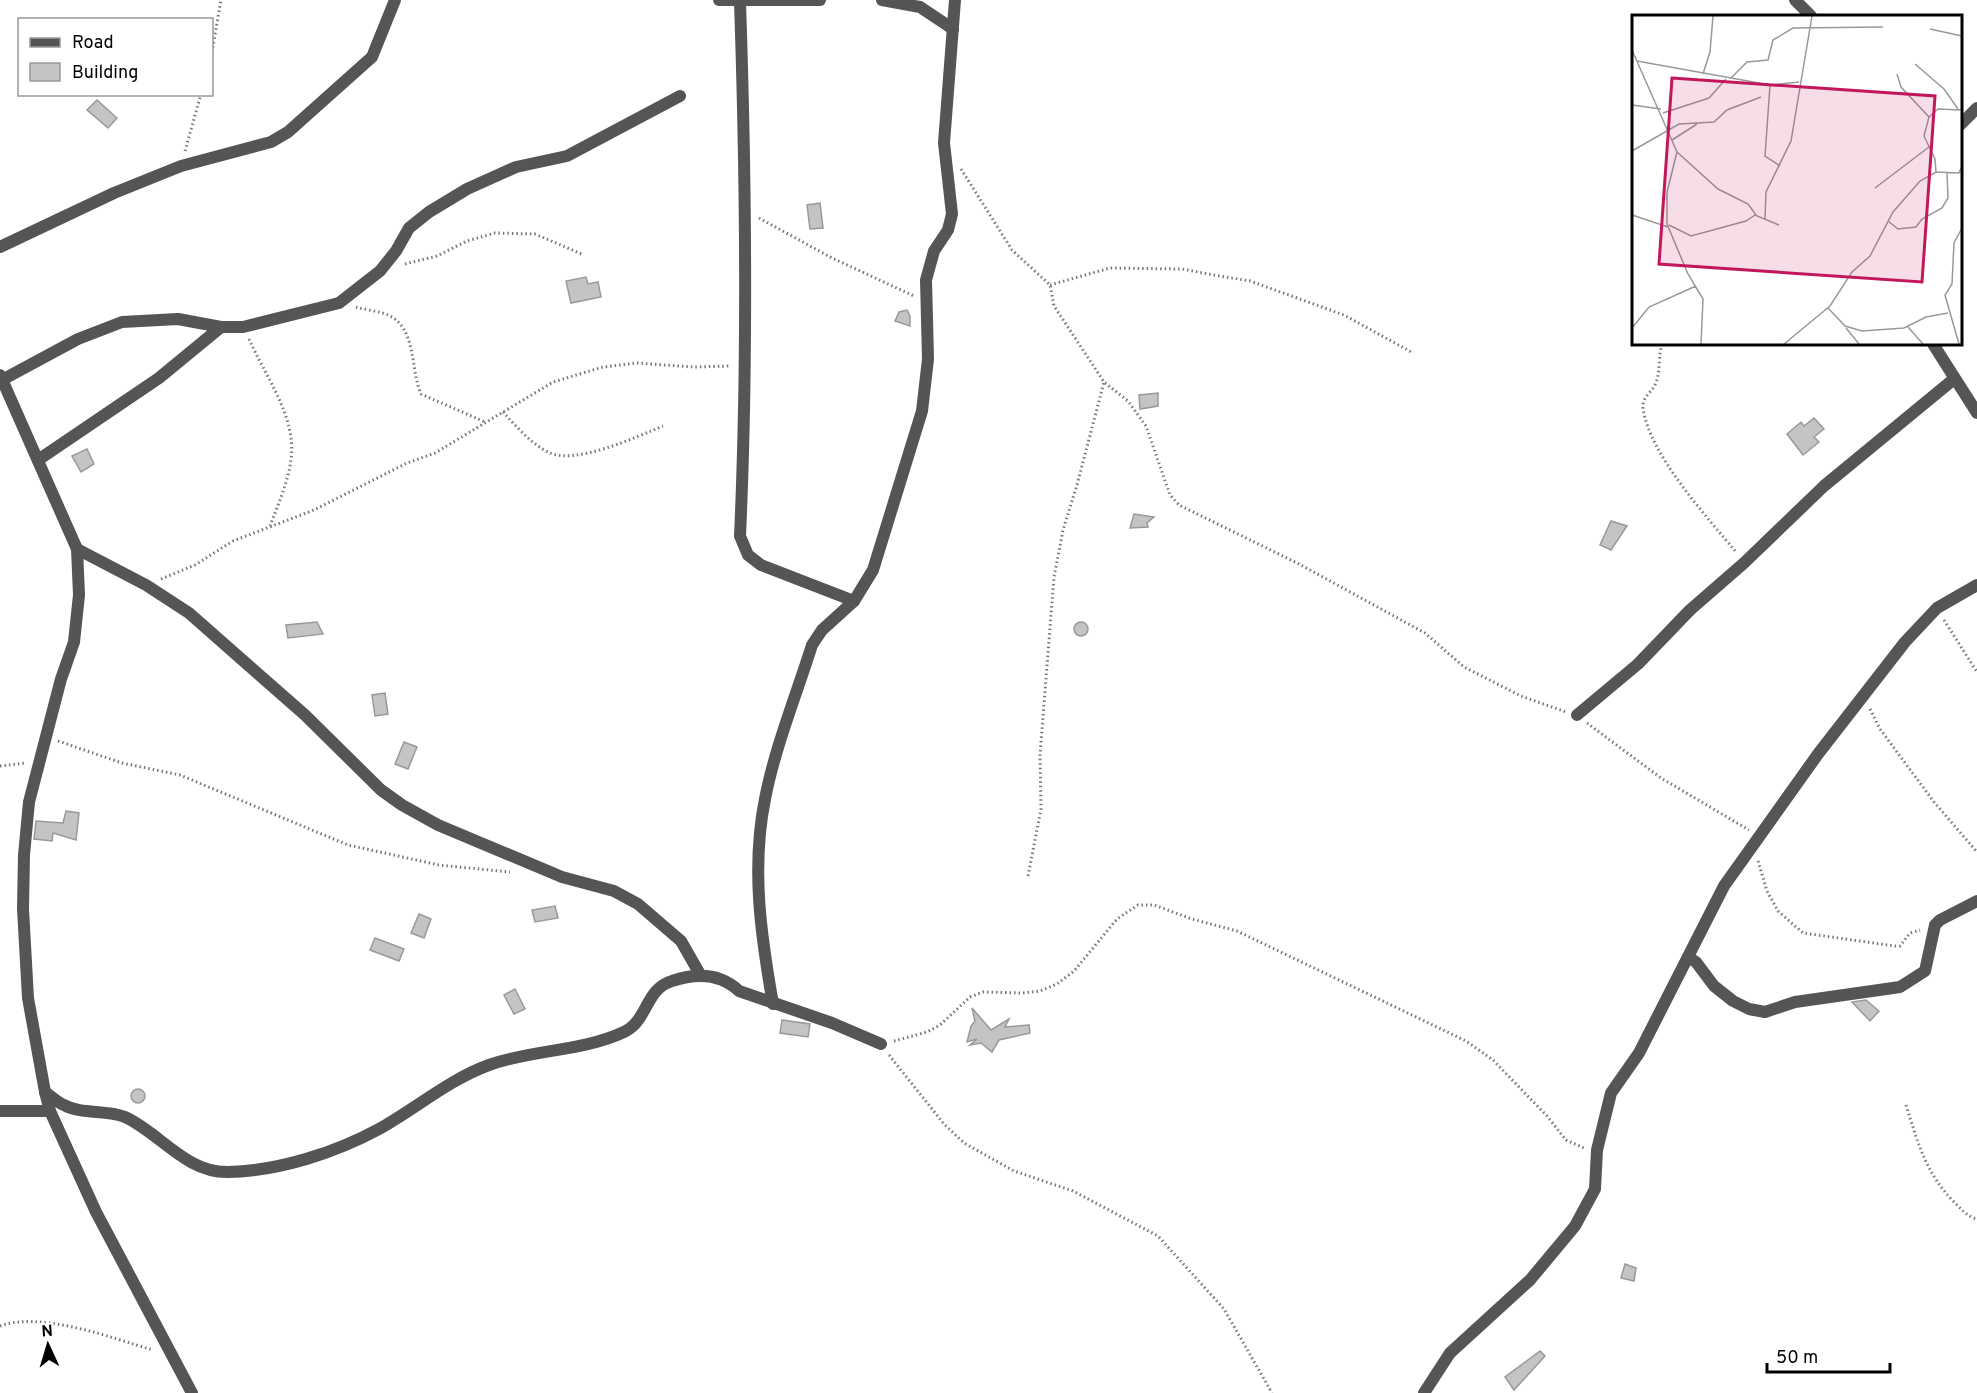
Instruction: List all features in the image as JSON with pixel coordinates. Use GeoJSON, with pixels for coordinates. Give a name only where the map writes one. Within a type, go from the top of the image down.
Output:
{"type":"FeatureCollection","features":[{"type":"Feature","properties":{"kind":"street"},"geometry":{"type":"LineString","coordinates":[[0,247],[114,193],[181,166],[271,142],[288,132],[372,57],[395,0]]}},
{"type":"Feature","properties":{"kind":"street"},"geometry":{"type":"LineString","coordinates":[[719,0],[740,2],[820,0]]}},
{"type":"Feature","properties":{"kind":"street"},"geometry":{"type":"LineString","coordinates":[[882,0],[920,7],[953,29]]}},
{"type":"Feature","properties":{"kind":"street"},"geometry":{"type":"LineString","coordinates":[[773,1004],[762,943],[758,895],[759,840],[765,799],[812,645],[822,630],[854,601],[873,570],[922,411],[928,359],[926,280],[929,266],[951,221],[945,149],[955,0]]}},
{"type":"Feature","properties":{"kind":"street"},"geometry":{"type":"LineString","coordinates":[[1795,0],[1811,15]]}},
{"type":"Feature","properties":{"kind":"street"},"geometry":{"type":"LineString","coordinates":[[740,2],[745,118],[744,365],[740,536],[748,555],[761,565],[854,601]]}},
{"type":"Feature","properties":{"kind":"street"},"geometry":{"type":"LineString","coordinates":[[192,1393],[96,1212],[50,1111],[45,1092],[28,998],[23,909],[29,802],[45,736],[74,642],[79,595],[77,549],[1,378],[78,339],[123,322],[178,319],[221,327],[243,327],[339,303],[380,271],[396,251],[409,228],[429,212],[467,189],[516,167],[567,156],[680,96]]}},
{"type":"Feature","properties":{"kind":"street"},"geometry":{"type":"LineString","coordinates":[[1962,123],[1977,108]]}},
{"type":"Feature","properties":{"kind":"street"},"geometry":{"type":"LineString","coordinates":[[38,460],[159,378],[221,327]]}},
{"type":"Feature","properties":{"kind":"street"},"geometry":{"type":"LineString","coordinates":[[1934,345],[1977,413]]}},
{"type":"Feature","properties":{"kind":"street"},"geometry":{"type":"LineString","coordinates":[[1577,715],[1638,664],[1690,610],[1744,563],[1824,486],[1954,379]]}},
{"type":"Feature","properties":{"kind":"street"},"geometry":{"type":"LineString","coordinates":[[77,549],[146,585],[189,613],[305,715],[381,790],[402,805],[438,825],[562,877],[614,891],[638,904],[681,941],[701,976]]}},
{"type":"Feature","properties":{"kind":"street"},"geometry":{"type":"LineString","coordinates":[[1424,1393],[1450,1353],[1530,1280],[1575,1226],[1594,1189],[1597,1150],[1611,1093],[1639,1053],[1724,886],[1864,694],[1905,642],[1936,608],[1977,585]]}},
{"type":"Feature","properties":{"kind":"street"},"geometry":{"type":"LineString","coordinates":[[1688,957],[1696,962],[1714,986],[1733,1001],[1749,1009],[1765,1012],[1795,1002],[1900,987],[1925,971],[1933,932],[1940,920],[1977,901]]}},
{"type":"Feature","properties":{"kind":"street"},"geometry":{"type":"LineString","coordinates":[[45,1092],[65,1106],[114,1113],[128,1118],[201,1167],[225,1172],[266,1168],[325,1152],[378,1129],[487,1066],[522,1056],[555,1052],[607,1039],[628,1031],[640,1019],[650,997],[660,985],[701,976],[727,980],[739,991],[832,1023],[881,1044]]}},
{"type":"Feature","properties":{"kind":"street"},"geometry":{"type":"LineString","coordinates":[[0,1111],[50,1111]]}},
{"type":"Feature","properties":{"kind":"path"},"geometry":{"type":"LineString","coordinates":[[213,46],[221,0]]}},
{"type":"Feature","properties":{"kind":"path"},"geometry":{"type":"LineString","coordinates":[[181,166],[200,96]]}},
{"type":"Feature","properties":{"kind":"path"},"geometry":{"type":"LineString","coordinates":[[945,149],[987,207],[1012,250],[1050,285],[1052,303],[1104,382],[1128,401],[1146,426],[1170,495],[1179,505],[1299,564],[1425,633],[1464,667],[1521,696],[1577,715],[1661,778],[1756,841],[1772,901],[1778,910],[1803,933],[1900,946],[1915,930],[1933,932]]}},
{"type":"Feature","properties":{"kind":"path"},"geometry":{"type":"LineString","coordinates":[[745,209],[832,258],[928,303]]}},
{"type":"Feature","properties":{"kind":"path"},"geometry":{"type":"LineString","coordinates":[[380,271],[437,256],[467,241],[495,233],[535,234],[584,255]]}},
{"type":"Feature","properties":{"kind":"path"},"geometry":{"type":"LineString","coordinates":[[1050,285],[1110,268],[1182,269],[1250,281],[1344,315],[1413,352]]}},
{"type":"Feature","properties":{"kind":"path"},"geometry":{"type":"LineString","coordinates":[[339,303],[387,314],[399,321],[409,339],[416,383],[421,394],[485,422]]}},
{"type":"Feature","properties":{"kind":"path"},"geometry":{"type":"LineString","coordinates":[[243,327],[284,409],[290,437],[291,459],[270,526]]}},
{"type":"Feature","properties":{"kind":"path"},"geometry":{"type":"LineString","coordinates":[[1662,345],[1657,379],[1644,399],[1643,407],[1650,428],[1666,461],[1744,563]]}},
{"type":"Feature","properties":{"kind":"path"},"geometry":{"type":"LineString","coordinates":[[146,585],[195,566],[233,541],[314,510],[407,463],[435,453],[553,382],[603,367],[637,363],[693,367],[744,365]]}},
{"type":"Feature","properties":{"kind":"path"},"geometry":{"type":"LineString","coordinates":[[1028,876],[1041,809],[1040,755],[1054,577],[1063,530],[1104,382]]}},
{"type":"Feature","properties":{"kind":"path"},"geometry":{"type":"LineString","coordinates":[[503,412],[530,439],[555,455],[594,451],[663,426]]}},
{"type":"Feature","properties":{"kind":"path"},"geometry":{"type":"LineString","coordinates":[[1936,608],[1977,672]]}},
{"type":"Feature","properties":{"kind":"path"},"geometry":{"type":"LineString","coordinates":[[1864,694],[1880,729],[1934,802],[1977,852]]}},
{"type":"Feature","properties":{"kind":"path"},"geometry":{"type":"LineString","coordinates":[[45,736],[122,763],[180,775],[348,845],[439,865],[517,873]]}},
{"type":"Feature","properties":{"kind":"path"},"geometry":{"type":"LineString","coordinates":[[0,766],[39,760]]}},
{"type":"Feature","properties":{"kind":"path"},"geometry":{"type":"LineString","coordinates":[[1272,1393],[1224,1309],[1158,1236],[1073,1191],[1014,1171],[964,1143],[914,1089],[881,1044],[927,1032],[940,1025],[970,997],[982,992],[1023,993],[1040,991],[1058,984],[1074,971],[1117,919],[1138,905],[1154,905],[1192,919],[1237,931],[1466,1041],[1493,1060],[1547,1116],[1566,1140],[1577,1146],[1597,1150]]}},
{"type":"Feature","properties":{"kind":"path"},"geometry":{"type":"LineString","coordinates":[[1906,1105],[1928,1170],[1936,1184],[1962,1210],[1977,1219]]}},
{"type":"Feature","properties":{"kind":"path"},"geometry":{"type":"LineString","coordinates":[[0,1326],[30,1322],[62,1326],[172,1355]]}},
{"type":"Feature","properties":{"kind":"building"},"geometry":{"type":"Polygon","coordinates":[[[97,100],[117,118],[108,128],[87,110],[97,100]]]}},
{"type":"Feature","properties":{"kind":"building"},"geometry":{"type":"Polygon","coordinates":[[[820,203],[823,228],[810,229],[807,205],[820,203]]]}},
{"type":"Feature","properties":{"kind":"building"},"geometry":{"type":"Polygon","coordinates":[[[586,277],[588,284],[598,282],[601,297],[571,303],[566,281],[586,277]]]}},
{"type":"Feature","properties":{"kind":"building"},"geometry":{"type":"Polygon","coordinates":[[[907,310],[910,316],[910,326],[895,321],[899,312],[907,310]]]}},
{"type":"Feature","properties":{"kind":"building"},"geometry":{"type":"Polygon","coordinates":[[[1158,393],[1158,406],[1140,409],[1139,395],[1158,393]]]}},
{"type":"Feature","properties":{"kind":"building"},"geometry":{"type":"Polygon","coordinates":[[[1814,418],[1824,429],[1814,437],[1819,442],[1803,455],[1787,434],[1801,422],[1804,426],[1814,418]]]}},
{"type":"Feature","properties":{"kind":"building"},"geometry":{"type":"Polygon","coordinates":[[[87,449],[94,464],[81,472],[72,456],[87,449]]]}},
{"type":"Feature","properties":{"kind":"building"},"geometry":{"type":"Polygon","coordinates":[[[1134,514],[1154,517],[1147,523],[1148,527],[1130,528],[1134,514]]]}},
{"type":"Feature","properties":{"kind":"building"},"geometry":{"type":"Polygon","coordinates":[[[1611,521],[1627,526],[1611,550],[1600,545],[1611,521]]]}},
{"type":"Feature","properties":{"kind":"building"},"geometry":{"type":"Polygon","coordinates":[[[317,622],[323,634],[288,638],[286,625],[317,622]]]}},
{"type":"Feature","properties":{"kind":"building"},"geometry":{"type":"Polygon","coordinates":[[[1078,622],[1084,622],[1088,629],[1084,636],[1078,636],[1074,632],[1074,626],[1078,622]]]}},
{"type":"Feature","properties":{"kind":"building"},"geometry":{"type":"Polygon","coordinates":[[[385,693],[388,714],[375,716],[372,695],[385,693]]]}},
{"type":"Feature","properties":{"kind":"building"},"geometry":{"type":"Polygon","coordinates":[[[404,742],[417,747],[408,769],[395,764],[404,742]]]}},
{"type":"Feature","properties":{"kind":"building"},"geometry":{"type":"Polygon","coordinates":[[[66,811],[79,813],[76,840],[53,833],[52,841],[34,839],[36,821],[63,823],[66,811]]]}},
{"type":"Feature","properties":{"kind":"building"},"geometry":{"type":"Polygon","coordinates":[[[555,906],[558,918],[535,922],[532,910],[555,906]]]}},
{"type":"Feature","properties":{"kind":"building"},"geometry":{"type":"Polygon","coordinates":[[[419,914],[431,919],[424,938],[411,933],[419,914]]]}},
{"type":"Feature","properties":{"kind":"building"},"geometry":{"type":"Polygon","coordinates":[[[375,938],[404,949],[399,961],[370,950],[375,938]]]}},
{"type":"Feature","properties":{"kind":"building"},"geometry":{"type":"Polygon","coordinates":[[[515,989],[525,1009],[514,1014],[504,995],[515,989]]]}},
{"type":"Feature","properties":{"kind":"building"},"geometry":{"type":"Polygon","coordinates":[[[1866,1000],[1879,1011],[1870,1021],[1852,1002],[1866,1000]]]}},
{"type":"Feature","properties":{"kind":"building"},"geometry":{"type":"Polygon","coordinates":[[[972,1008],[991,1030],[1009,1019],[1005,1027],[1029,1025],[1030,1033],[999,1040],[992,1052],[981,1043],[970,1045],[977,1039],[967,1042],[971,1026],[975,1021],[972,1008]]]}},
{"type":"Feature","properties":{"kind":"building"},"geometry":{"type":"Polygon","coordinates":[[[782,1020],[810,1024],[808,1037],[780,1033],[782,1020]]]}},
{"type":"Feature","properties":{"kind":"building"},"geometry":{"type":"Polygon","coordinates":[[[135,1089],[141,1089],[145,1096],[141,1103],[135,1103],[131,1099],[131,1093],[135,1089]]]}},
{"type":"Feature","properties":{"kind":"building"},"geometry":{"type":"Polygon","coordinates":[[[1625,1264],[1636,1268],[1634,1281],[1621,1278],[1625,1264]]]}},
{"type":"Feature","properties":{"kind":"building"},"geometry":{"type":"Polygon","coordinates":[[[1540,1351],[1545,1356],[1514,1390],[1505,1377],[1540,1351]]]}}]}
